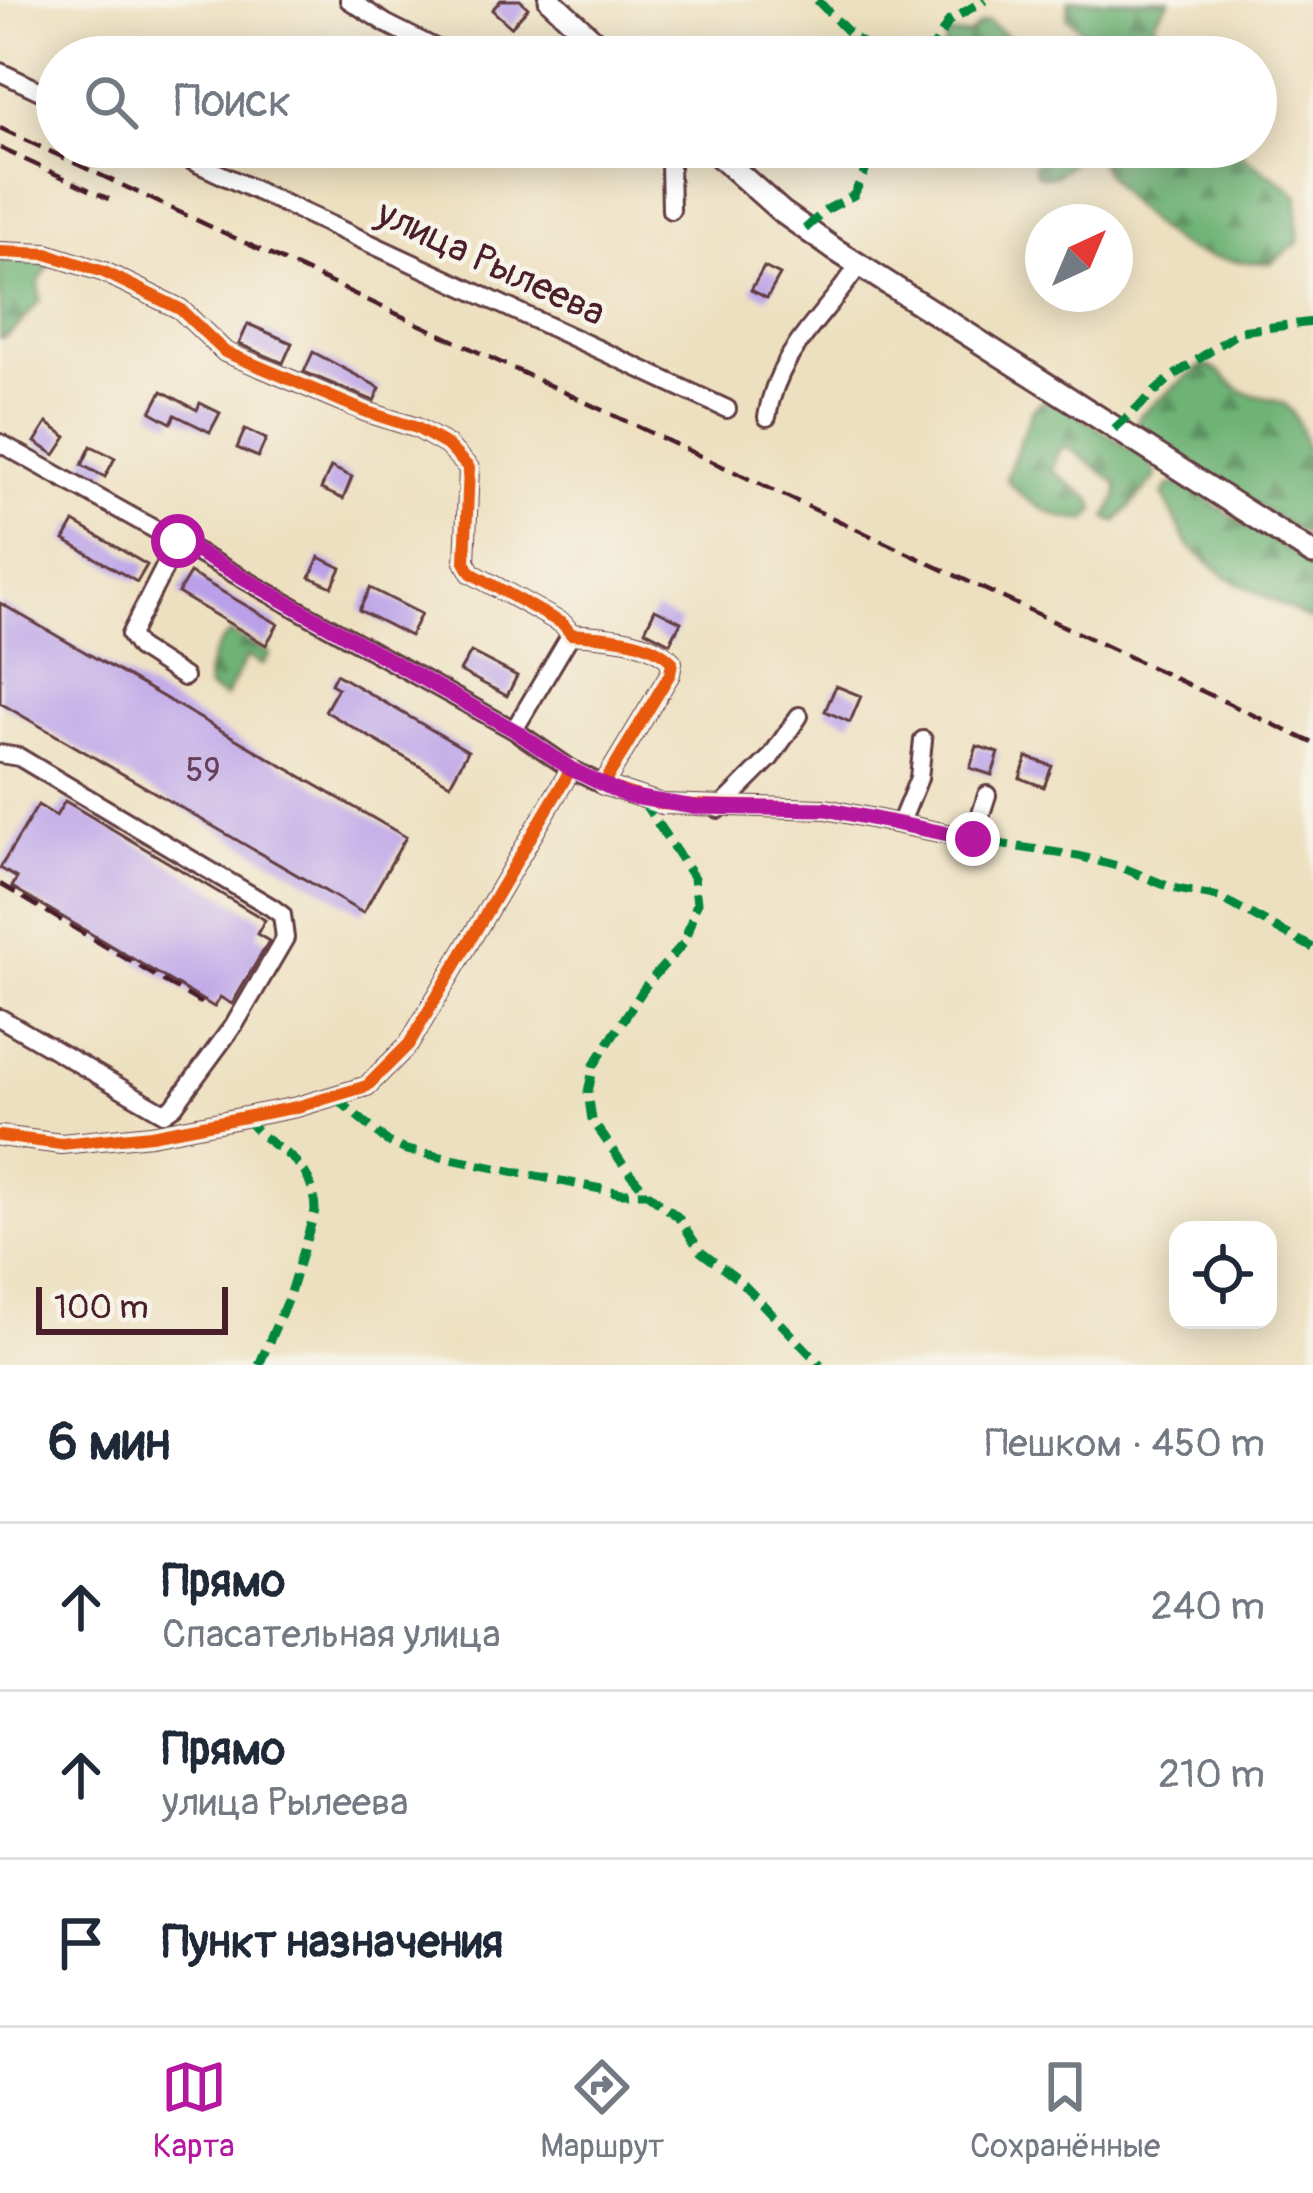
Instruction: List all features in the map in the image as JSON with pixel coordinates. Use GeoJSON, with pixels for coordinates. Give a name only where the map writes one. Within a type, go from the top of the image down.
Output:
{"type":"FeatureCollection","features":[{"type":"Feature","properties":{"kind":"main road"},"geometry":{"type":"LineString","coordinates":[[550,0],[589,36]]}},
{"type":"Feature","properties":{"kind":"main road"},"geometry":{"type":"LineString","coordinates":[[733,168],[782,212],[859,265],[1313,554]]}},
{"type":"Feature","properties":{"kind":"street"},"geometry":{"type":"LineString","coordinates":[[349,0],[415,36]]}},
{"type":"Feature","properties":{"kind":"street"},"geometry":{"type":"LineString","coordinates":[[0,72],[36,89]]}},
{"type":"Feature","properties":{"kind":"street","name":"улица Рылеева"},"geometry":{"type":"LineString","coordinates":[[206,168],[727,409]]}},
{"type":"Feature","properties":{"kind":"street"},"geometry":{"type":"LineString","coordinates":[[670,168],[671,210]]}},
{"type":"Feature","properties":{"kind":"street"},"geometry":{"type":"LineString","coordinates":[[0,252],[47,254],[104,272],[180,309],[225,352],[367,412],[402,421],[447,445],[469,468],[467,568],[563,624],[571,634],[636,644],[665,654],[672,662],[670,674],[603,785]]}},
{"type":"Feature","properties":{"kind":"street"},"geometry":{"type":"LineString","coordinates":[[767,417],[772,385],[788,355],[859,265]]}},
{"type":"Feature","properties":{"kind":"street"},"geometry":{"type":"LineString","coordinates":[[0,443],[514,730],[571,769],[642,800],[719,808],[826,809],[982,841],[987,795]]}},
{"type":"Feature","properties":{"kind":"street"},"geometry":{"type":"LineString","coordinates":[[178,541],[130,635],[140,648],[184,677]]}},
{"type":"Feature","properties":{"kind":"street"},"geometry":{"type":"LineString","coordinates":[[514,730],[571,634]]}},
{"type":"Feature","properties":{"kind":"street"},"geometry":{"type":"LineString","coordinates":[[719,808],[770,758],[799,716]]}},
{"type":"Feature","properties":{"kind":"street"},"geometry":{"type":"LineString","coordinates":[[901,822],[919,778],[923,740]]}},
{"type":"Feature","properties":{"kind":"street"},"geometry":{"type":"LineString","coordinates":[[0,754],[20,757],[271,907],[282,915],[284,938],[236,1022],[164,1113],[0,1018]]}},
{"type":"Feature","properties":{"kind":"street"},"geometry":{"type":"LineString","coordinates":[[0,1136],[62,1144],[151,1135],[297,1107],[367,1085],[409,1044],[571,769]]}},
{"type":"Feature","properties":{"kind":"green space"},"geometry":{"type":"Polygon","coordinates":[[[1069,0],[1170,0],[1155,19],[1154,36],[1088,36],[1067,17],[1069,0]]]}},
{"type":"Feature","properties":{"kind":"green space"},"geometry":{"type":"Polygon","coordinates":[[[988,22],[1007,36],[948,36],[969,35],[988,22]]]}},
{"type":"Feature","properties":{"kind":"green space"},"geometry":{"type":"Polygon","coordinates":[[[1034,168],[1065,168],[1051,176],[1036,174],[1034,168]]]}},
{"type":"Feature","properties":{"kind":"green space"},"geometry":{"type":"Polygon","coordinates":[[[1103,168],[1261,168],[1298,197],[1298,243],[1271,263],[1217,258],[1176,243],[1133,204],[1103,168]]]}},
{"type":"Feature","properties":{"kind":"green space"},"geometry":{"type":"Polygon","coordinates":[[[0,259],[46,261],[49,265],[39,281],[40,301],[0,338],[0,259]]]}},
{"type":"Feature","properties":{"kind":"green space"},"geometry":{"type":"Polygon","coordinates":[[[1202,365],[1246,393],[1281,402],[1295,416],[1310,467],[1313,540],[1134,427],[1142,413],[1202,365]]]}},
{"type":"Feature","properties":{"kind":"green space"},"geometry":{"type":"Polygon","coordinates":[[[1042,401],[1066,407],[1152,463],[1156,477],[1116,522],[1106,518],[1118,495],[1117,483],[1068,447],[1059,450],[1052,471],[1092,500],[1095,510],[1087,520],[1042,509],[1006,479],[1032,410],[1042,401]]]}},
{"type":"Feature","properties":{"kind":"green space"},"geometry":{"type":"Polygon","coordinates":[[[1181,484],[1313,566],[1313,621],[1225,576],[1188,545],[1163,495],[1170,485],[1181,484]]]}},
{"type":"Feature","properties":{"kind":"green space"},"geometry":{"type":"Polygon","coordinates":[[[230,633],[270,654],[262,665],[247,656],[225,698],[208,688],[208,672],[215,651],[230,633]]]}},
{"type":"Feature","properties":{"kind":"building"},"geometry":{"type":"Polygon","coordinates":[[[501,0],[520,0],[528,8],[511,27],[492,10],[501,0]]]}},
{"type":"Feature","properties":{"kind":"building"},"geometry":{"type":"Polygon","coordinates":[[[764,267],[780,275],[767,298],[751,290],[764,267]]]}},
{"type":"Feature","properties":{"kind":"building"},"geometry":{"type":"Polygon","coordinates":[[[248,324],[292,343],[283,363],[239,344],[248,324]]]}},
{"type":"Feature","properties":{"kind":"building"},"geometry":{"type":"Polygon","coordinates":[[[313,352],[380,388],[374,401],[304,372],[313,352]]]}},
{"type":"Feature","properties":{"kind":"building"},"geometry":{"type":"Polygon","coordinates":[[[162,391],[197,410],[200,403],[220,413],[210,432],[175,415],[171,423],[151,412],[162,391]]]}},
{"type":"Feature","properties":{"kind":"building"},"geometry":{"type":"Polygon","coordinates":[[[47,423],[67,437],[55,455],[35,442],[47,423]]]}},
{"type":"Feature","properties":{"kind":"building"},"geometry":{"type":"Polygon","coordinates":[[[245,429],[266,439],[258,457],[237,448],[245,429]]]}},
{"type":"Feature","properties":{"kind":"building"},"geometry":{"type":"Polygon","coordinates":[[[91,446],[115,458],[105,477],[82,465],[91,446]]]}},
{"type":"Feature","properties":{"kind":"building"},"geometry":{"type":"Polygon","coordinates":[[[331,467],[352,477],[343,499],[321,489],[331,467]]]}},
{"type":"Feature","properties":{"kind":"building"},"geometry":{"type":"Polygon","coordinates":[[[74,522],[147,565],[137,582],[64,540],[74,522]]]}},
{"type":"Feature","properties":{"kind":"building"},"geometry":{"type":"Polygon","coordinates":[[[319,557],[341,568],[332,587],[310,577],[319,557]]]}},
{"type":"Feature","properties":{"kind":"building"},"geometry":{"type":"Polygon","coordinates":[[[190,573],[278,624],[266,645],[178,593],[190,573]]]}},
{"type":"Feature","properties":{"kind":"building"},"geometry":{"type":"Polygon","coordinates":[[[370,588],[421,614],[410,636],[359,610],[370,588]]]}},
{"type":"Feature","properties":{"kind":"building"},"geometry":{"type":"Polygon","coordinates":[[[0,603],[406,837],[363,913],[0,703],[0,603]]]}},
{"type":"Feature","properties":{"kind":"building"},"geometry":{"type":"Polygon","coordinates":[[[655,609],[681,622],[670,643],[645,630],[655,609]]]}},
{"type":"Feature","properties":{"kind":"building"},"geometry":{"type":"Polygon","coordinates":[[[471,652],[517,676],[507,696],[460,671],[471,652]]]}},
{"type":"Feature","properties":{"kind":"building"},"geometry":{"type":"Polygon","coordinates":[[[336,674],[468,751],[450,784],[325,711],[338,688],[331,684],[336,674]]]}},
{"type":"Feature","properties":{"kind":"building"},"geometry":{"type":"Polygon","coordinates":[[[836,686],[861,696],[850,722],[825,711],[836,686]]]}},
{"type":"Feature","properties":{"kind":"building"},"geometry":{"type":"Polygon","coordinates":[[[977,746],[999,753],[992,775],[970,768],[977,746]]]}},
{"type":"Feature","properties":{"kind":"building"},"geometry":{"type":"Polygon","coordinates":[[[1027,757],[1052,766],[1044,787],[1020,778],[1027,757]]]}},
{"type":"Feature","properties":{"kind":"building"},"geometry":{"type":"Polygon","coordinates":[[[65,801],[265,920],[257,934],[269,941],[232,1004],[220,997],[214,1007],[12,887],[17,878],[0,868],[38,805],[56,816],[65,801]]]}},
{"type":"Feature","properties":{"kind":"railway"},"geometry":{"type":"LineString","coordinates":[[0,128],[36,145]]}},
{"type":"Feature","properties":{"kind":"railway"},"geometry":{"type":"LineString","coordinates":[[0,148],[36,165]]}},
{"type":"Feature","properties":{"kind":"railway"},"geometry":{"type":"LineString","coordinates":[[43,168],[109,199]]}},
{"type":"Feature","properties":{"kind":"railway"},"geometry":{"type":"LineString","coordinates":[[85,168],[1313,743]]}},
{"type":"Feature","properties":{"kind":"railway"},"geometry":{"type":"LineString","coordinates":[[0,884],[204,1005]]}},
{"type":"Feature","properties":{"kind":"marked path"},"geometry":{"type":"LineString","coordinates":[[817,0],[852,36]]}},
{"type":"Feature","properties":{"kind":"marked path"},"geometry":{"type":"LineString","coordinates":[[940,36],[949,21],[985,0]]}},
{"type":"Feature","properties":{"kind":"marked path"},"geometry":{"type":"LineString","coordinates":[[805,229],[826,210],[854,195],[866,168]]}},
{"type":"Feature","properties":{"kind":"marked path"},"geometry":{"type":"LineString","coordinates":[[1114,429],[1169,379],[1240,331],[1313,322]]}},
{"type":"Feature","properties":{"kind":"marked path"},"geometry":{"type":"LineString","coordinates":[[642,800],[694,878],[697,903],[684,943],[647,984],[594,1065],[588,1092],[592,1120],[627,1170],[678,1217],[701,1252],[740,1281],[821,1365]]}},
{"type":"Feature","properties":{"kind":"marked path"},"geometry":{"type":"LineString","coordinates":[[992,843],[1078,856],[1172,888],[1219,897],[1313,948]]}},
{"type":"Feature","properties":{"kind":"marked path"},"geometry":{"type":"LineString","coordinates":[[336,1098],[388,1142],[406,1150],[621,1193],[647,1193]]}},
{"type":"Feature","properties":{"kind":"marked path"},"geometry":{"type":"LineString","coordinates":[[245,1117],[300,1166],[308,1177],[315,1211],[289,1296],[259,1365]]}},
{"type":"Feature","properties":{"kind":"cycle path"},"geometry":{"type":"LineString","coordinates":[[0,252],[47,254],[104,272],[180,309],[225,352],[417,428],[447,445],[469,468],[465,562],[471,573],[563,624],[571,634],[638,643],[672,662],[670,674],[603,785],[662,804],[826,809],[992,843]]}},
{"type":"Feature","properties":{"kind":"cycle path"},"geometry":{"type":"LineString","coordinates":[[0,1136],[61,1144],[151,1135],[297,1107],[367,1086],[409,1044],[571,769]]}},
{"type":"Feature","properties":{"kind":"route"},"geometry":{"type":"LineString","coordinates":[[178,541],[514,730],[571,769],[627,796],[694,807],[826,809],[973,839]]}}]}
